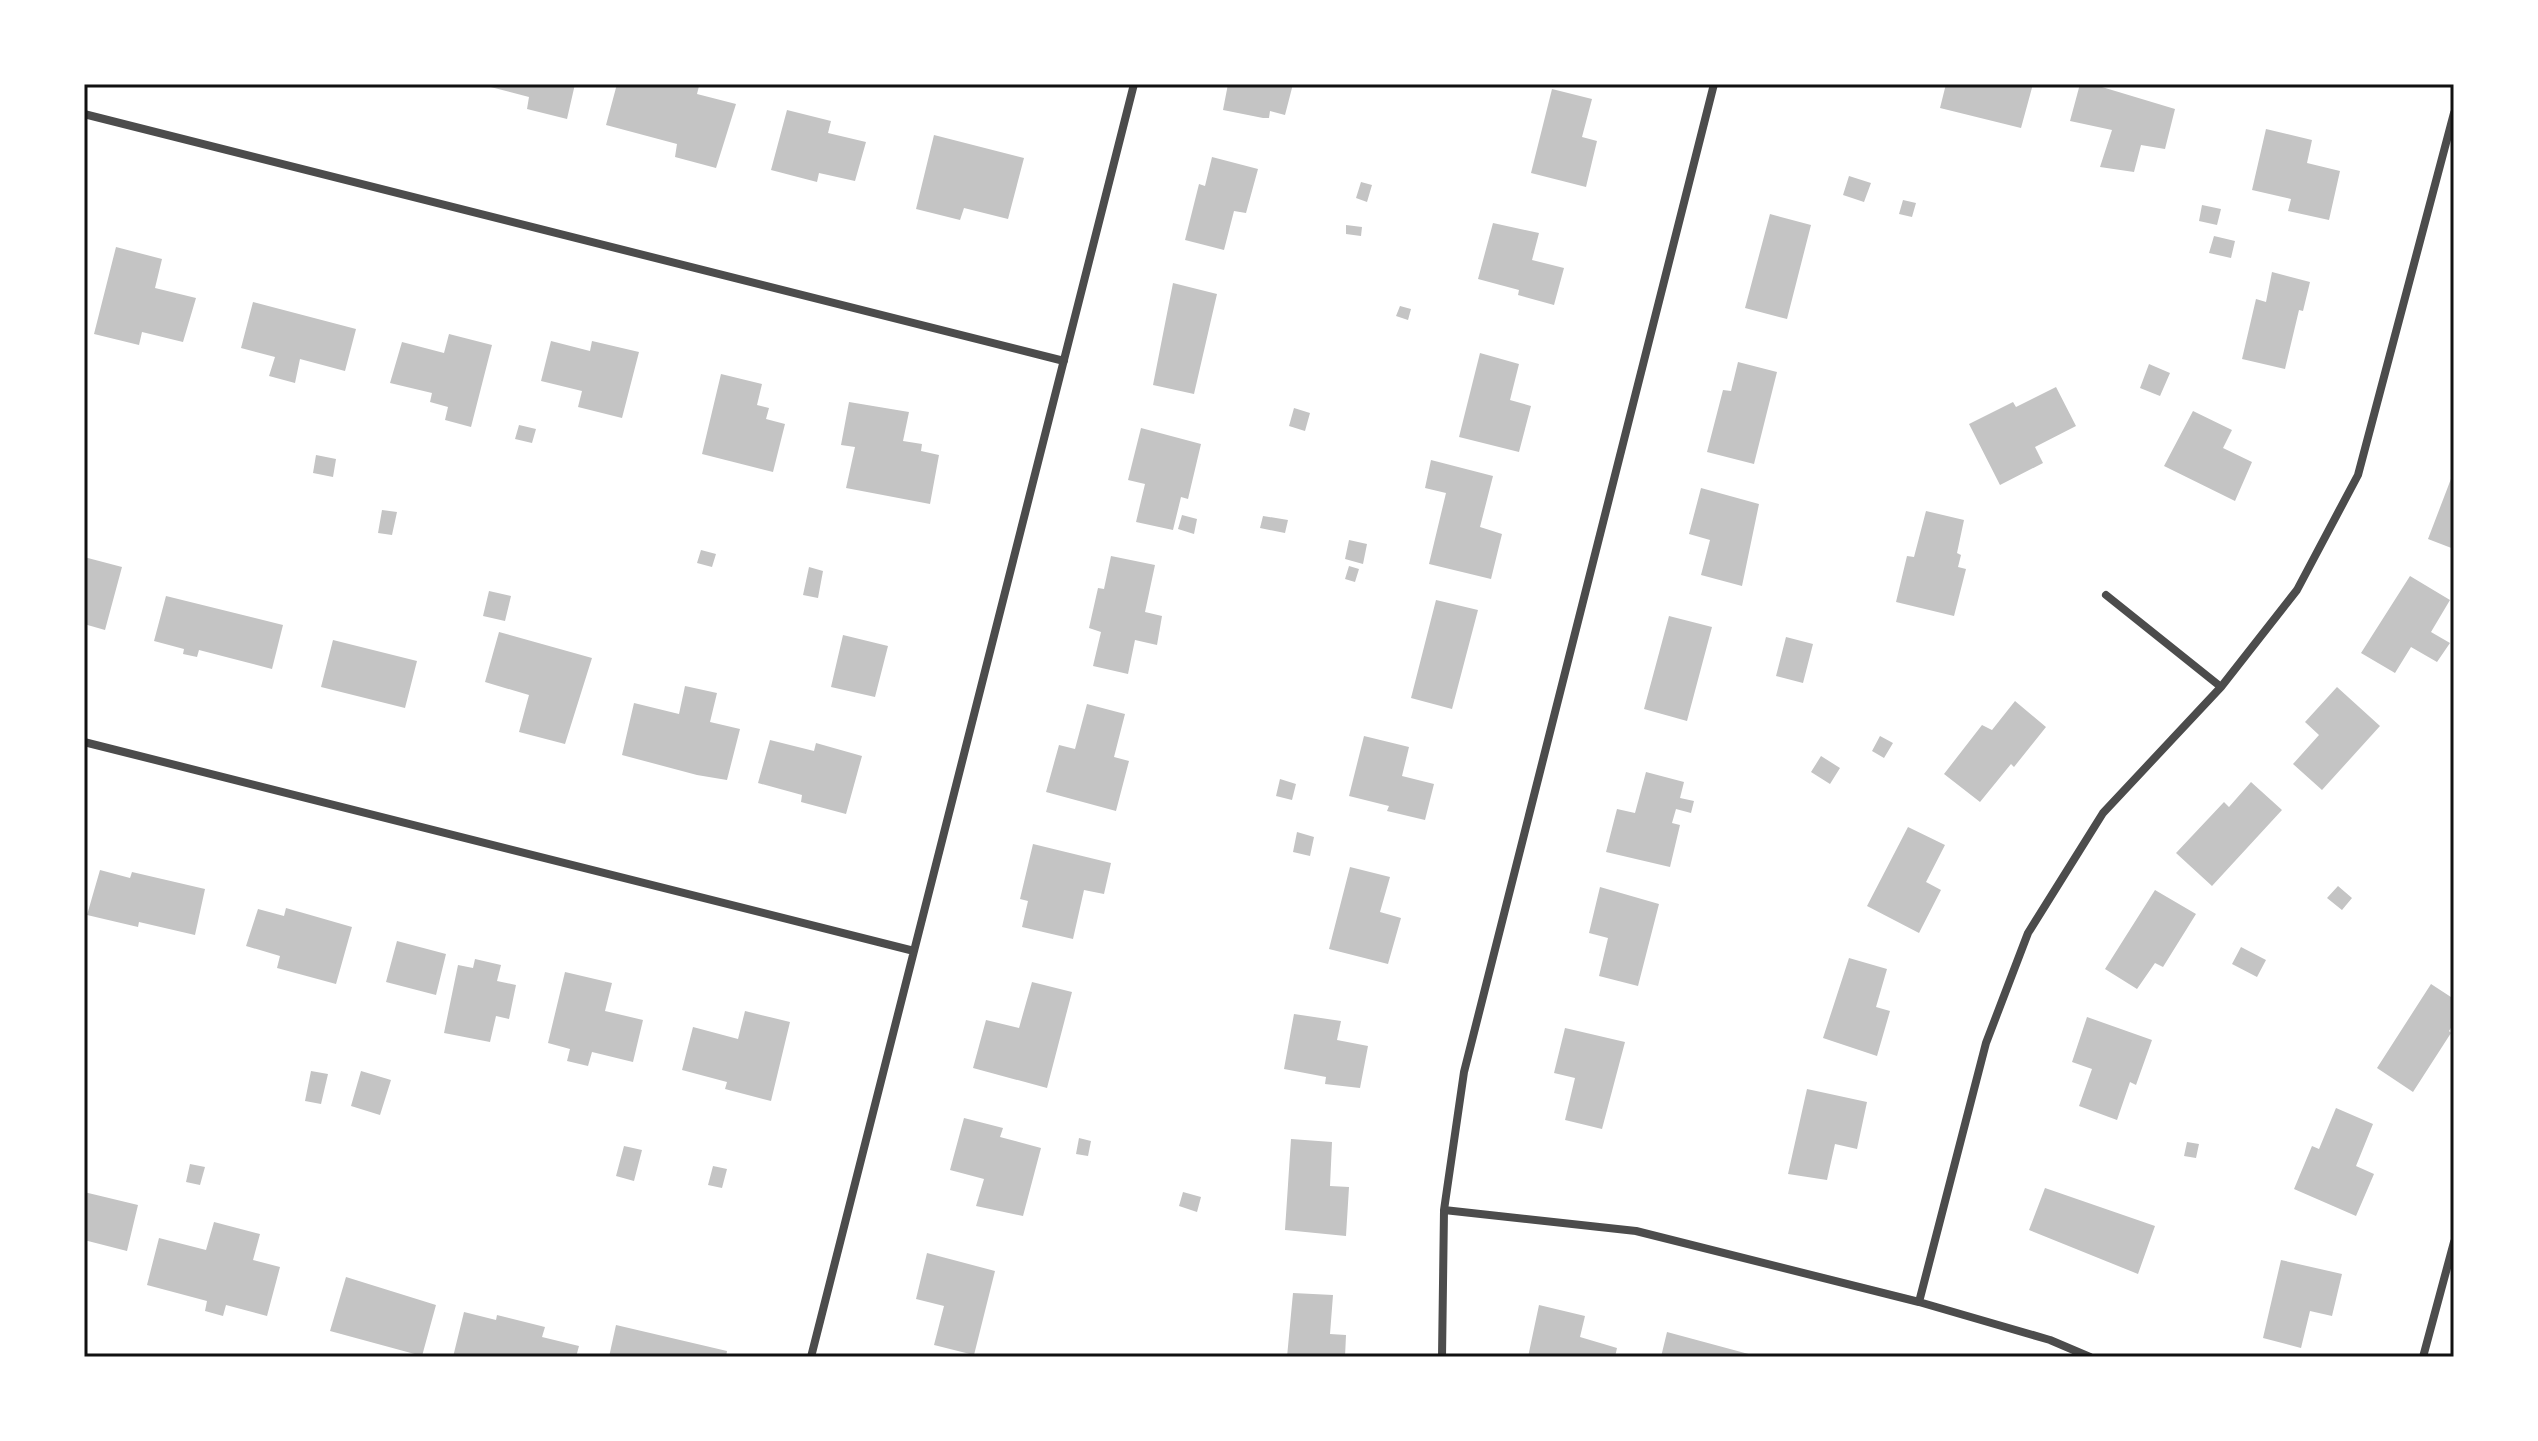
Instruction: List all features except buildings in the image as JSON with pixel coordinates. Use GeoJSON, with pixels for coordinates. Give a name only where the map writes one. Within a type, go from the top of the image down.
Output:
{"type":"FeatureCollection","features":[{"type":"Feature","properties":{"kind":"street"},"geometry":{"type":"LineString","coordinates":[[811,1357],[1134,84]]}},
{"type":"Feature","properties":{"kind":"street"},"geometry":{"type":"LineString","coordinates":[[1442,1357],[1444,1210],[1464,1072],[1714,84]]}},
{"type":"Feature","properties":{"kind":"street"},"geometry":{"type":"LineString","coordinates":[[1919,1302],[1986,1043],[2028,933],[2103,813],[2221,687],[2297,590],[2358,475],[2454,113]]}},
{"type":"Feature","properties":{"kind":"street"},"geometry":{"type":"LineString","coordinates":[[84,114],[1064,361]]}},
{"type":"Feature","properties":{"kind":"street"},"geometry":{"type":"LineString","coordinates":[[2106,595],[2221,687]]}},
{"type":"Feature","properties":{"kind":"street"},"geometry":{"type":"LineString","coordinates":[[84,742],[914,951]]}},
{"type":"Feature","properties":{"kind":"street"},"geometry":{"type":"LineString","coordinates":[[1444,1210],[1636,1231],[1919,1302],[2050,1340],[2090,1357]]}},
{"type":"Feature","properties":{"kind":"street"},"geometry":{"type":"LineString","coordinates":[[2423,1357],[2454,1242]]}}]}
